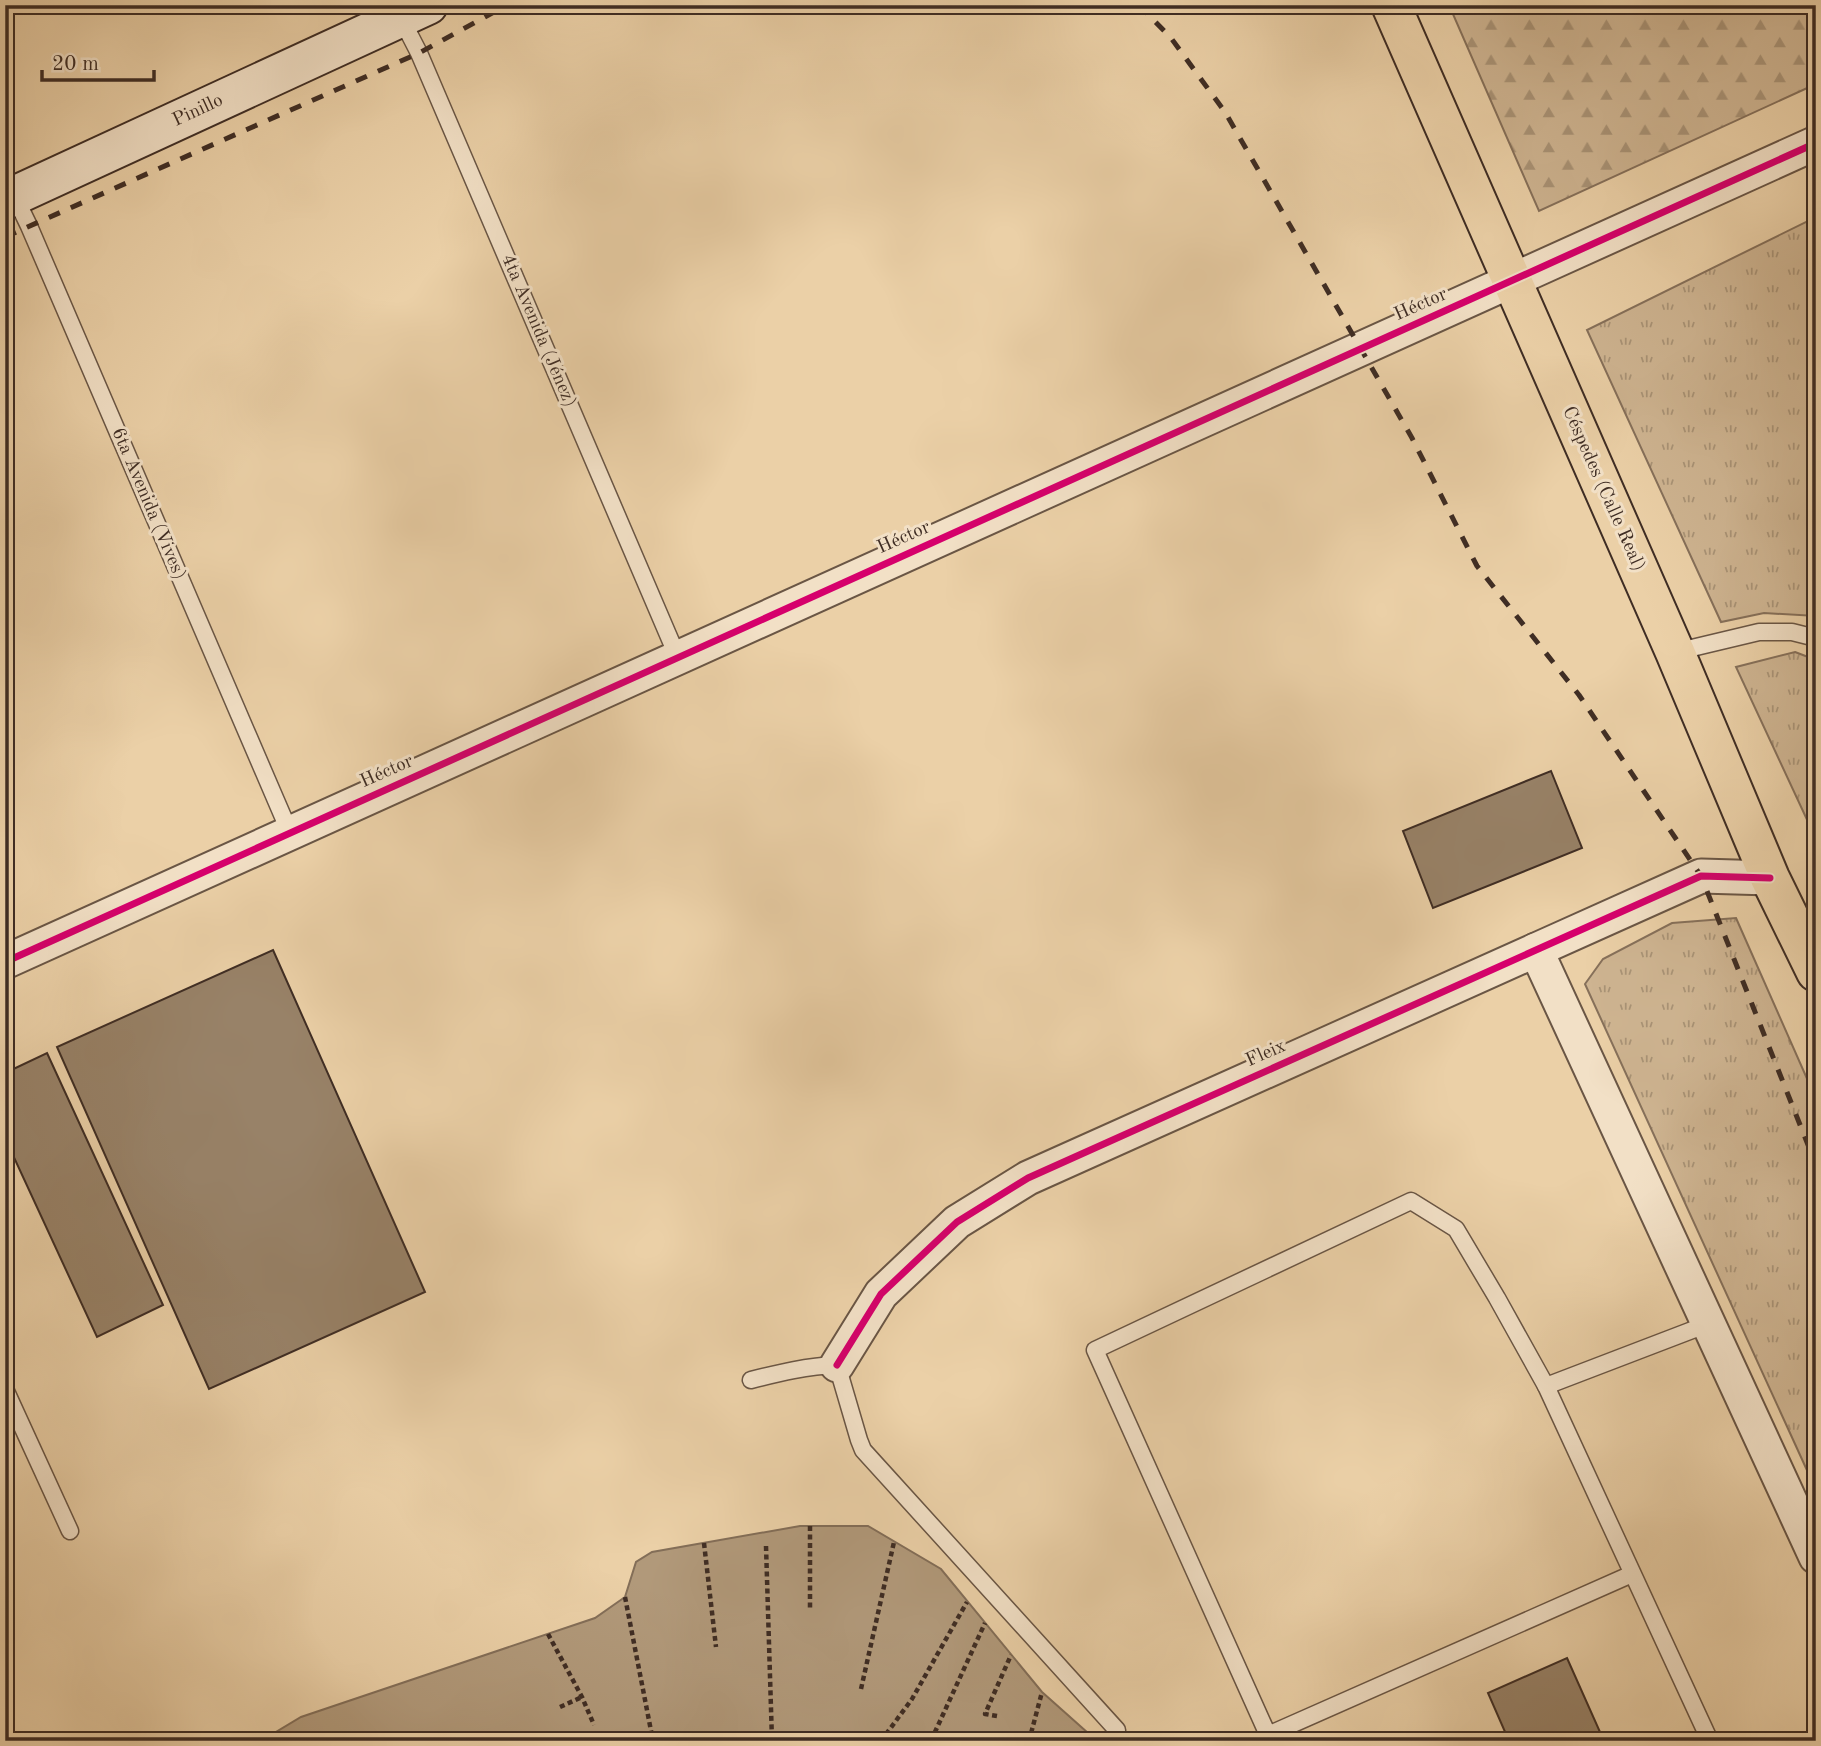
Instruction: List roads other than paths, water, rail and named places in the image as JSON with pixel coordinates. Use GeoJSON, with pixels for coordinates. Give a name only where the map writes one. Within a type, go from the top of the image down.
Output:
{"type":"FeatureCollection","features":[{"type":"Feature","properties":{"kind":"main road","name":"Céspedes (Calle Real)"},"geometry":{"type":"LineString","coordinates":[[1391,5],[1675,652],[1770,878],[1816,972]]}},
{"type":"Feature","properties":{"kind":"main road","name":"Pinillo"},"geometry":{"type":"LineString","coordinates":[[8,190],[408,9]]}},
{"type":"Feature","properties":{"kind":"street","name":"Héctor"},"geometry":{"type":"LineString","coordinates":[[5,962],[1816,143]]}},
{"type":"Feature","properties":{"kind":"street","name":"Fleix"},"geometry":{"type":"LineString","coordinates":[[836,1365],[881,1294],[957,1222],[1028,1178],[1701,876],[1770,878]]}},
{"type":"Feature","properties":{"kind":"street"},"geometry":{"type":"LineString","coordinates":[[1536,950],[1816,1557]]}},
{"type":"Feature","properties":{"kind":"lane","name":"4ta Avenida (Jénez)"},"geometry":{"type":"LineString","coordinates":[[408,9],[419,53],[678,657]]}},
{"type":"Feature","properties":{"kind":"lane","name":"6ta Avenida (Vives)"},"geometry":{"type":"LineString","coordinates":[[8,190],[29,226],[290,833]]}},
{"type":"Feature","properties":{"kind":"lane"},"geometry":{"type":"LineString","coordinates":[[1675,652],[1759,632],[1792,632],[1816,638]]}},
{"type":"Feature","properties":{"kind":"lane"},"geometry":{"type":"LineString","coordinates":[[1632,1574],[1268,1735],[1095,1350],[1411,1201],[1456,1229],[1546,1386],[1710,1741]]}},
{"type":"Feature","properties":{"kind":"lane"},"geometry":{"type":"LineString","coordinates":[[1546,1386],[1708,1324]]}},
{"type":"Feature","properties":{"kind":"lane"},"geometry":{"type":"LineString","coordinates":[[751,1380],[793,1369],[836,1365],[863,1450],[1117,1730]]}},
{"type":"Feature","properties":{"kind":"lane"},"geometry":{"type":"LineString","coordinates":[[5,1389],[70,1531]]}},
{"type":"Feature","properties":{"kind":"railway"},"geometry":{"type":"LineString","coordinates":[[5,237],[419,53],[507,5]]}},
{"type":"Feature","properties":{"kind":"railway"},"geometry":{"type":"LineString","coordinates":[[1139,5],[1171,38],[1225,112],[1412,438],[1477,566],[1579,695],[1701,876],[1816,1165]]}}]}
